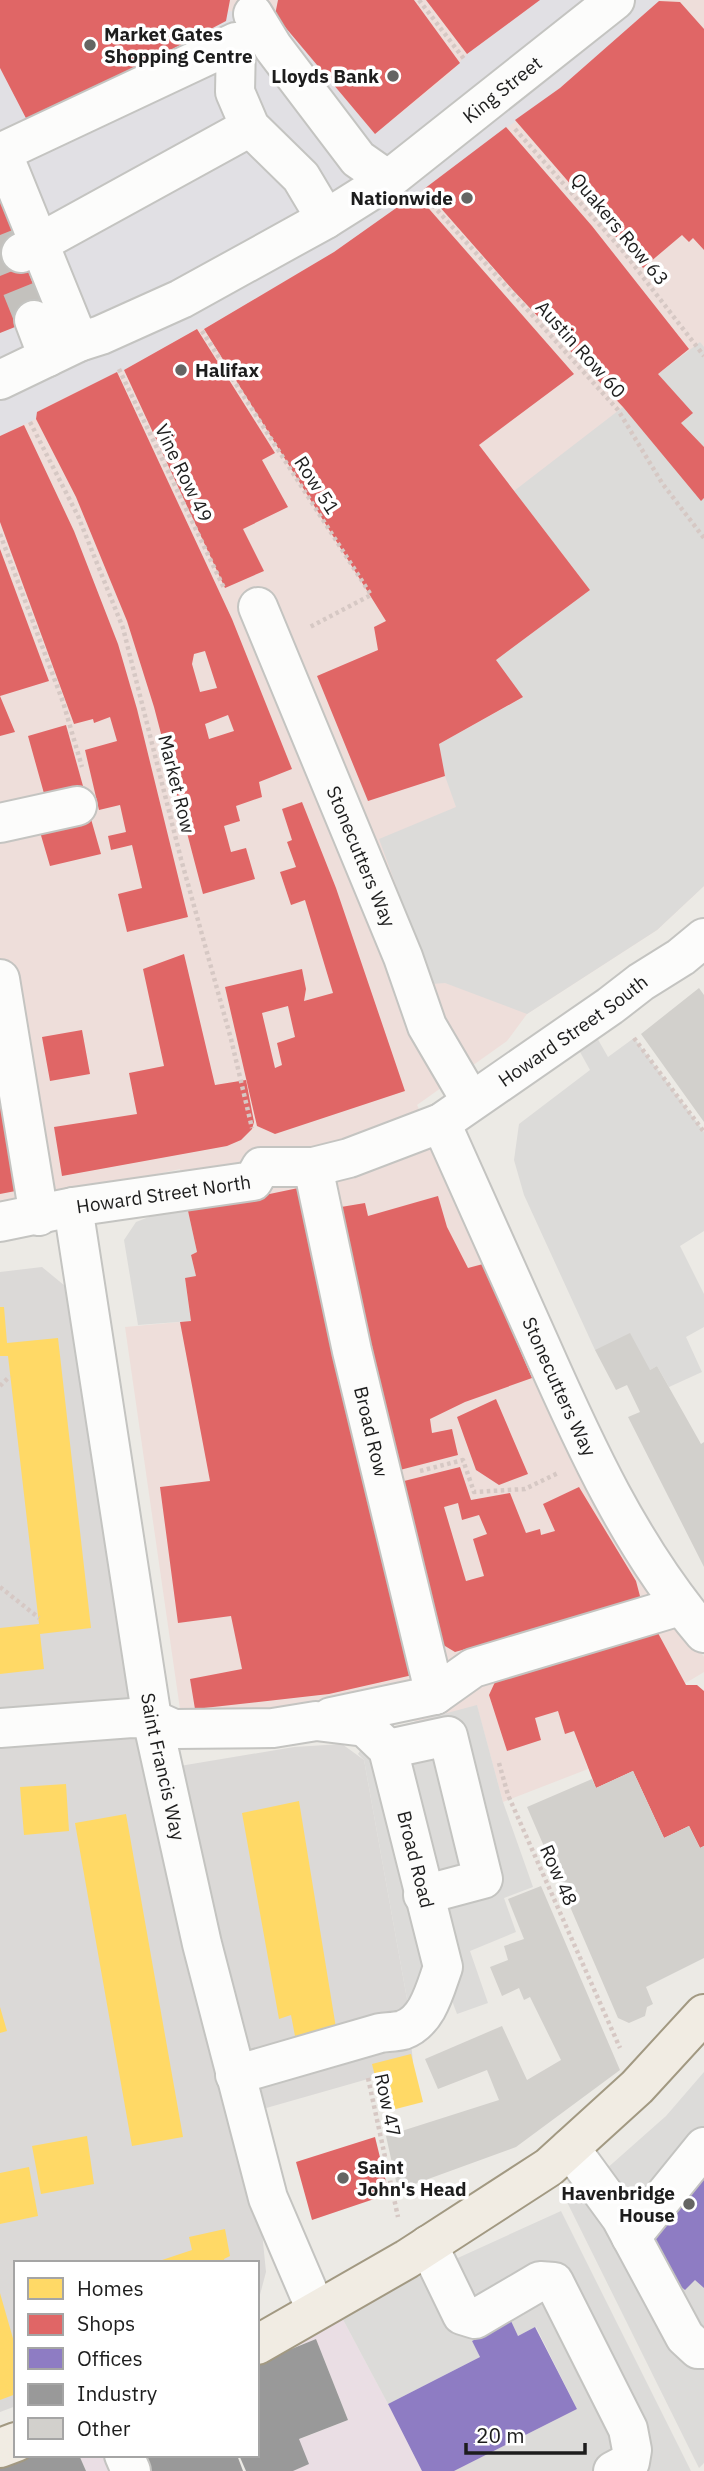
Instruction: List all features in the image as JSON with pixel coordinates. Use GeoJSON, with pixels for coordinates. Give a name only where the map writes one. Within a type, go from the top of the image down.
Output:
{"type":"FeatureCollection","features":[{"type":"Feature","properties":{"kind":"main road"},"geometry":{"type":"LineString","coordinates":[[259,2344],[418,2252],[549,2167],[637,2087],[704,2014]]}},
{"type":"Feature","properties":{"kind":"street","name":"King Street"},"geometry":{"type":"LineString","coordinates":[[0,380],[181,299],[326,219],[404,185],[615,0]]}},
{"type":"Feature","properties":{"kind":"street"},"geometry":{"type":"LineString","coordinates":[[248,19],[273,47],[358,159],[404,185]]}},
{"type":"Feature","properties":{"kind":"street"},"geometry":{"type":"LineString","coordinates":[[248,19],[235,92],[250,127],[301,177],[326,219]]}},
{"type":"Feature","properties":{"kind":"street"},"geometry":{"type":"LineString","coordinates":[[76,345],[30,248],[1,153],[248,19]]}},
{"type":"Feature","properties":{"kind":"street"},"geometry":{"type":"LineString","coordinates":[[30,248],[250,127]]}},
{"type":"Feature","properties":{"kind":"street"},"geometry":{"type":"LineString","coordinates":[[34,320],[76,345]]}},
{"type":"Feature","properties":{"kind":"street","name":"Stonecutters Way"},"geometry":{"type":"LineString","coordinates":[[258,607],[402,957],[427,1026],[471,1101]]}},
{"type":"Feature","properties":{"kind":"street"},"geometry":{"type":"LineString","coordinates":[[0,823],[76,806]]}},
{"type":"Feature","properties":{"kind":"street","name":"Howard Street South"},"geometry":{"type":"LineString","coordinates":[[441,1123],[611,1006],[641,982],[681,957],[704,938]]}},
{"type":"Feature","properties":{"kind":"street","name":"Saint Francis Way"},"geometry":{"type":"LineString","coordinates":[[0,979],[56,1211],[152,1719],[202,1944],[268,2198],[316,2310]]}},
{"type":"Feature","properties":{"kind":"street","name":"Stonecutters Way"},"geometry":{"type":"LineString","coordinates":[[441,1123],[606,1486],[698,1626]]}},
{"type":"Feature","properties":{"kind":"street","name":"Howard Street North"},"geometry":{"type":"LineString","coordinates":[[0,1222],[253,1181],[261,1167],[313,1167],[349,1158],[441,1123]]}},
{"type":"Feature","properties":{"kind":"street","name":"Broad Row"},"geometry":{"type":"LineString","coordinates":[[313,1167],[382,1480],[435,1695]]}},
{"type":"Feature","properties":{"kind":"street"},"geometry":{"type":"LineString","coordinates":[[0,1728],[152,1719],[174,1729],[273,1728],[435,1695],[473,1668],[698,1626]]}},
{"type":"Feature","properties":{"kind":"street"},"geometry":{"type":"LineString","coordinates":[[316,1721],[365,1727],[388,1749],[448,1736],[483,1879],[424,1895]]}},
{"type":"Feature","properties":{"kind":"street","name":"Broad Road"},"geometry":{"type":"LineString","coordinates":[[235,2075],[380,2033],[404,2030],[422,2017],[433,1996],[443,1967],[388,1749]]}},
{"type":"Feature","properties":{"kind":"street"},"geometry":{"type":"LineString","coordinates":[[631,2237],[704,2147]]}},
{"type":"Feature","properties":{"kind":"street"},"geometry":{"type":"LineString","coordinates":[[570,2148],[621,2218],[685,2337],[698,2349],[704,2349]]}},
{"type":"Feature","properties":{"kind":"street"},"geometry":{"type":"LineString","coordinates":[[418,2252],[462,2315],[475,2319],[540,2281],[554,2282],[628,2429],[632,2450],[630,2462],[613,2471]]}},
{"type":"Feature","properties":{"kind":"path"},"geometry":{"type":"LineString","coordinates":[[419,0],[464,59]]}},
{"type":"Feature","properties":{"kind":"path","name":"Quakers Row 63"},"geometry":{"type":"LineString","coordinates":[[510,124],[622,250],[704,356]]}},
{"type":"Feature","properties":{"kind":"path","name":"Austin Row 60"},"geometry":{"type":"LineString","coordinates":[[404,185],[618,410],[662,483],[704,538]]}},
{"type":"Feature","properties":{"kind":"path","name":"Row 51"},"geometry":{"type":"LineString","coordinates":[[181,299],[371,595],[275,646]]}},
{"type":"Feature","properties":{"kind":"path","name":"Vine Row 49"},"geometry":{"type":"LineString","coordinates":[[76,345],[227,593],[258,607]]}},
{"type":"Feature","properties":{"kind":"path","name":"Market Row"},"geometry":{"type":"LineString","coordinates":[[30,422],[78,516],[123,628],[181,859],[231,1039],[261,1167]]}},
{"type":"Feature","properties":{"kind":"path"},"geometry":{"type":"LineString","coordinates":[[0,534],[63,702],[88,788],[76,806]]}},
{"type":"Feature","properties":{"kind":"path"},"geometry":{"type":"LineString","coordinates":[[611,1006],[704,1132]]}},
{"type":"Feature","properties":{"kind":"path"},"geometry":{"type":"LineString","coordinates":[[0,1386],[10,1376]]}},
{"type":"Feature","properties":{"kind":"path"},"geometry":{"type":"LineString","coordinates":[[382,1480],[463,1460],[474,1492],[525,1489],[592,1457]]}},
{"type":"Feature","properties":{"kind":"path"},"geometry":{"type":"LineString","coordinates":[[0,1587],[38,1618]]}},
{"type":"Feature","properties":{"kind":"path","name":"Row 48"},"geometry":{"type":"LineString","coordinates":[[497,1757],[508,1795],[637,2087]]}},
{"type":"Feature","properties":{"kind":"path","name":"Row 47"},"geometry":{"type":"LineString","coordinates":[[360,2040],[418,2252]]}},
{"type":"Feature","properties":{"kind":"shaded area"},"geometry":{"type":"Polygon","coordinates":[[[0,0],[704,0],[704,886],[657,930],[527,1014],[507,1041],[417,1105],[653,1585],[704,1657],[704,1672],[646,1707],[574,1731],[588,1769],[503,1802],[477,1706],[415,1722],[407,1688],[361,1701],[182,1723],[125,1327],[190,1321],[185,1278],[191,1255],[197,1252],[180,1169],[0,1209],[0,0]]]}},
{"type":"Feature","properties":{"kind":"shaded area"},"geometry":{"type":"Polygon","coordinates":[[[540,0],[661,0],[560,88],[432,184],[334,252],[204,329],[197,329],[124,370],[37,412],[36,419],[0,436],[0,261],[21,252],[0,197],[0,68],[29,123],[225,22],[228,11],[275,15],[375,134],[449,74],[467,54],[540,0]]]}},
{"type":"Feature","properties":{"kind":"shaded area"},"geometry":{"type":"Polygon","coordinates":[[[700,342],[704,347],[704,447],[681,423],[692,413],[658,374],[700,342]]]}},
{"type":"Feature","properties":{"kind":"shaded area"},"geometry":{"type":"Polygon","coordinates":[[[623,407],[701,500],[704,498],[704,886],[657,930],[527,1014],[445,983],[432,984],[379,839],[456,807],[445,776],[439,744],[522,698],[496,660],[590,590],[514,491],[623,407]]]}},
{"type":"Feature","properties":{"kind":"shaded area"},"geometry":{"type":"Polygon","coordinates":[[[588,1022],[608,1057],[634,1038],[704,1132],[704,1231],[680,1246],[704,1294],[704,1327],[686,1337],[702,1372],[669,1387],[657,1366],[650,1370],[595,1350],[524,1195],[514,1160],[519,1124],[590,1070],[570,1034],[588,1022]]]}},
{"type":"Feature","properties":{"kind":"shaded area"},"geometry":{"type":"Polygon","coordinates":[[[188,1211],[197,1252],[191,1255],[196,1276],[185,1279],[191,1321],[138,1325],[124,1240],[136,1222],[154,1215],[188,1211]]]}},
{"type":"Feature","properties":{"kind":"shaded area"},"geometry":{"type":"Polygon","coordinates":[[[42,1267],[76,1295],[144,1772],[294,1747],[342,1744],[364,1760],[407,1999],[413,2063],[375,2077],[228,2119],[262,2232],[266,2272],[259,2298],[259,2261],[14,2261],[14,2407],[0,2412],[0,1272],[42,1267]]]}},
{"type":"Feature","properties":{"kind":"shaded area"},"geometry":{"type":"Polygon","coordinates":[[[477,1705],[503,1802],[533,1887],[504,1898],[516,1932],[470,1951],[488,2003],[457,2014],[448,1990],[407,1999],[364,1760],[358,1754],[372,1733],[477,1705]]]}},
{"type":"Feature","properties":{"kind":"shaded area"},"geometry":{"type":"Polygon","coordinates":[[[704,2072],[704,2463],[699,2468],[566,2200],[596,2178],[666,2116],[704,2072]]]}},
{"type":"Feature","properties":{"kind":"shaded area"},"geometry":{"type":"Polygon","coordinates":[[[561,2211],[691,2471],[454,2471],[577,2409],[536,2327],[518,2336],[510,2321],[472,2341],[480,2357],[388,2404],[339,2312],[561,2211]]]}},
{"type":"Feature","properties":{"kind":"shaded area"},"geometry":{"type":"Polygon","coordinates":[[[339,2312],[422,2471],[293,2471],[308,2464],[259,2361],[259,2356],[339,2312]],[[316,2339],[268,2358],[300,2439],[348,2420],[316,2339]]]}},
{"type":"Feature","properties":{"kind":"shaded area"},"geometry":{"type":"Polygon","coordinates":[[[80,2457],[144,2457],[150,2471],[86,2471],[80,2457]]]}},
{"type":"Feature","properties":{"kind":"building: Homes"},"geometry":{"type":"Polygon","coordinates":[[[0,1307],[4,1307],[7,1343],[58,1338],[91,1628],[40,1634],[44,1669],[0,1674],[0,1628],[39,1624],[8,1356],[0,1356],[0,1307]]]}},
{"type":"Feature","properties":{"kind":"building: Homes"},"geometry":{"type":"Polygon","coordinates":[[[66,1784],[69,1831],[24,1835],[20,1787],[66,1784]]]}},
{"type":"Feature","properties":{"kind":"building: Homes"},"geometry":{"type":"Polygon","coordinates":[[[299,1801],[336,2028],[295,2036],[291,2015],[279,2019],[242,1813],[299,1801]]]}},
{"type":"Feature","properties":{"kind":"building: Homes"},"geometry":{"type":"Polygon","coordinates":[[[126,1814],[183,2137],[132,2146],[75,1823],[126,1814]]]}},
{"type":"Feature","properties":{"kind":"building: Homes"},"geometry":{"type":"Polygon","coordinates":[[[0,2007],[7,2031],[0,2033],[0,2007]]]}},
{"type":"Feature","properties":{"kind":"building: Homes"},"geometry":{"type":"Polygon","coordinates":[[[411,2054],[423,2102],[384,2112],[372,2064],[411,2054]]]}},
{"type":"Feature","properties":{"kind":"building: Homes"},"geometry":{"type":"Polygon","coordinates":[[[87,2136],[94,2184],[41,2194],[32,2146],[87,2136]]]}},
{"type":"Feature","properties":{"kind":"building: Homes"},"geometry":{"type":"Polygon","coordinates":[[[29,2167],[38,2216],[0,2224],[0,2173],[29,2167]]]}},
{"type":"Feature","properties":{"kind":"building: Homes"},"geometry":{"type":"Polygon","coordinates":[[[225,2229],[230,2256],[224,2261],[159,2261],[192,2250],[189,2237],[225,2229]]]}},
{"type":"Feature","properties":{"kind":"building: Homes"},"geometry":{"type":"Polygon","coordinates":[[[0,2293],[14,2342],[14,2395],[0,2400],[0,2293]]]}},
{"type":"Feature","properties":{"kind":"building: Shops","name":"Market Gates Shopping Centre"},"geometry":{"type":"Polygon","coordinates":[[[0,0],[230,0],[226,21],[29,124],[0,68],[0,0]]]}},
{"type":"Feature","properties":{"kind":"building: Shops"},"geometry":{"type":"Polygon","coordinates":[[[278,0],[414,0],[460,63],[375,134],[275,15],[278,0]]]}},
{"type":"Feature","properties":{"kind":"building: Shops"},"geometry":{"type":"Polygon","coordinates":[[[426,0],[540,0],[467,54],[426,0]]]}},
{"type":"Feature","properties":{"kind":"building: Shops"},"geometry":{"type":"Polygon","coordinates":[[[659,1],[680,2],[704,29],[704,250],[693,238],[689,242],[682,235],[643,268],[515,120],[560,88],[659,1]]]}},
{"type":"Feature","properties":{"kind":"building: Shops"},"geometry":{"type":"Polygon","coordinates":[[[506,127],[592,226],[689,349],[658,374],[693,413],[681,423],[704,447],[704,498],[701,501],[623,407],[512,289],[424,189],[506,127]]]}},
{"type":"Feature","properties":{"kind":"building: Shops"},"geometry":{"type":"Polygon","coordinates":[[[416,194],[574,374],[479,445],[590,590],[496,660],[523,697],[439,744],[445,776],[368,801],[317,676],[378,650],[374,627],[386,621],[204,329],[334,252],[416,194]]]}},
{"type":"Feature","properties":{"kind":"building: Shops"},"geometry":{"type":"Polygon","coordinates":[[[0,198],[45,315],[0,333],[0,198]]]}},
{"type":"Feature","properties":{"kind":"building: Shops"},"geometry":{"type":"Polygon","coordinates":[[[197,329],[275,453],[262,460],[288,507],[243,529],[264,571],[225,588],[124,370],[197,329]]]}},
{"type":"Feature","properties":{"kind":"building: Shops"},"geometry":{"type":"Polygon","coordinates":[[[117,372],[232,619],[292,769],[259,782],[262,797],[236,806],[240,821],[224,826],[231,852],[246,848],[255,879],[203,894],[154,707],[127,621],[76,497],[36,419],[37,412],[117,372]],[[205,651],[194,654],[192,664],[200,692],[217,688],[205,651]],[[228,715],[205,724],[209,739],[234,731],[228,715]]]}},
{"type":"Feature","properties":{"kind":"building: Shops"},"geometry":{"type":"Polygon","coordinates":[[[24,425],[74,531],[118,644],[137,709],[188,917],[127,932],[118,894],[142,888],[132,845],[111,850],[108,836],[126,832],[120,805],[99,810],[85,750],[117,741],[110,717],[94,723],[93,719],[74,724],[0,522],[0,436],[24,425]]]}},
{"type":"Feature","properties":{"kind":"building: Shops"},"geometry":{"type":"Polygon","coordinates":[[[0,549],[49,681],[0,696],[0,549]]]}},
{"type":"Feature","properties":{"kind":"building: Shops"},"geometry":{"type":"Polygon","coordinates":[[[0,696],[15,732],[0,736],[0,696]]]}},
{"type":"Feature","properties":{"kind":"building: Shops"},"geometry":{"type":"Polygon","coordinates":[[[66,725],[83,786],[45,797],[28,736],[66,725]]]}},
{"type":"Feature","properties":{"kind":"building: Shops"},"geometry":{"type":"Polygon","coordinates":[[[302,802],[336,888],[405,1091],[275,1134],[257,1126],[225,987],[302,969],[306,989],[304,1001],[333,993],[305,900],[291,905],[280,872],[296,867],[287,842],[292,840],[282,809],[302,802]],[[288,1006],[262,1013],[275,1068],[282,1065],[277,1043],[295,1037],[288,1006]]]}},
{"type":"Feature","properties":{"kind":"building: Shops"},"geometry":{"type":"Polygon","coordinates":[[[91,819],[101,854],[50,866],[40,832],[91,819]]]}},
{"type":"Feature","properties":{"kind":"building: Shops"},"geometry":{"type":"Polygon","coordinates":[[[184,954],[215,1085],[246,1080],[254,1122],[252,1129],[241,1140],[227,1146],[62,1176],[54,1127],[137,1114],[129,1073],[164,1066],[143,969],[184,954]]]}},
{"type":"Feature","properties":{"kind":"building: Shops"},"geometry":{"type":"Polygon","coordinates":[[[82,1030],[90,1074],[50,1081],[42,1037],[82,1030]]]}},
{"type":"Feature","properties":{"kind":"building: Shops"},"geometry":{"type":"Polygon","coordinates":[[[0,1068],[26,1189],[0,1194],[0,1068]]]}},
{"type":"Feature","properties":{"kind":"building: Shops"},"geometry":{"type":"Polygon","coordinates":[[[303,1187],[417,1674],[329,1694],[195,1709],[190,1679],[242,1669],[231,1616],[178,1623],[160,1487],[210,1481],[180,1322],[191,1321],[185,1278],[196,1276],[191,1255],[197,1252],[188,1211],[303,1187]]]}},
{"type":"Feature","properties":{"kind":"building: Shops"},"geometry":{"type":"Polygon","coordinates":[[[438,1196],[447,1227],[468,1268],[483,1264],[532,1378],[465,1402],[430,1419],[432,1433],[452,1429],[458,1455],[396,1471],[335,1208],[365,1203],[368,1216],[438,1196]]]}},
{"type":"Feature","properties":{"kind":"building: Shops"},"geometry":{"type":"Polygon","coordinates":[[[496,1399],[528,1474],[499,1485],[476,1470],[457,1417],[496,1399]]]}},
{"type":"Feature","properties":{"kind":"building: Shops"},"geometry":{"type":"Polygon","coordinates":[[[460,1467],[471,1500],[510,1493],[526,1533],[540,1529],[541,1535],[555,1531],[543,1504],[579,1487],[636,1581],[641,1600],[455,1652],[440,1643],[400,1482],[460,1467]],[[458,1503],[444,1507],[466,1581],[484,1576],[473,1539],[487,1534],[479,1515],[462,1520],[458,1503]]]}},
{"type":"Feature","properties":{"kind":"building: Shops"},"geometry":{"type":"Polygon","coordinates":[[[652,1622],[686,1685],[697,1685],[704,1691],[704,1846],[700,1848],[689,1826],[664,1838],[633,1771],[596,1788],[574,1731],[565,1734],[558,1711],[535,1718],[541,1740],[507,1751],[489,1695],[495,1682],[652,1622]]]}},
{"type":"Feature","properties":{"kind":"building: Shops","name":"Saint John's Head"},"geometry":{"type":"Polygon","coordinates":[[[375,2137],[389,2194],[312,2220],[296,2162],[375,2137]]]}},
{"type":"Feature","properties":{"kind":"building: Offices","name":"Havenbridge House"},"geometry":{"type":"Polygon","coordinates":[[[704,2169],[704,2288],[695,2280],[685,2290],[646,2258],[645,2240],[704,2169]]]}},
{"type":"Feature","properties":{"kind":"building: Offices"},"geometry":{"type":"Polygon","coordinates":[[[511,2321],[518,2336],[535,2327],[577,2409],[454,2471],[422,2471],[388,2404],[480,2357],[472,2341],[511,2321]]]}},
{"type":"Feature","properties":{"kind":"building: Industry"},"geometry":{"type":"Polygon","coordinates":[[[316,2339],[348,2420],[299,2439],[309,2464],[293,2471],[246,2471],[240,2457],[259,2457],[259,2362],[316,2339]]]}},
{"type":"Feature","properties":{"kind":"building: Industry"},"geometry":{"type":"Polygon","coordinates":[[[19,2457],[80,2457],[86,2471],[0,2471],[0,2465],[19,2457]]]}},
{"type":"Feature","properties":{"kind":"building: Industry"},"geometry":{"type":"Polygon","coordinates":[[[144,2457],[238,2457],[243,2471],[150,2471],[144,2457]]]}},
{"type":"Feature","properties":{"kind":"building: Other"},"geometry":{"type":"Polygon","coordinates":[[[699,988],[704,995],[704,1122],[641,1034],[699,988]]]}},
{"type":"Feature","properties":{"kind":"building: Other"},"geometry":{"type":"Polygon","coordinates":[[[630,1333],[650,1370],[657,1366],[701,1444],[704,1442],[704,1567],[628,1417],[640,1412],[627,1385],[616,1390],[595,1350],[630,1333]]]}},
{"type":"Feature","properties":{"kind":"building: Other"},"geometry":{"type":"Polygon","coordinates":[[[633,1771],[664,1838],[689,1826],[700,1848],[704,1846],[704,1958],[646,1987],[653,2004],[647,2007],[645,2016],[629,2023],[618,2018],[527,1807],[592,1779],[596,1788],[633,1771]]]}},
{"type":"Feature","properties":{"kind":"building: Other"},"geometry":{"type":"Polygon","coordinates":[[[541,1886],[620,2070],[516,2147],[398,2190],[386,2136],[499,2100],[487,2070],[438,2089],[425,2059],[502,2026],[527,2080],[561,2060],[530,1997],[524,2000],[519,1988],[502,1996],[490,1967],[508,1960],[504,1946],[524,1939],[508,1899],[541,1886]]]}},
{"type":"Feature","properties":{"kind":"tunnel"},"geometry":{"type":"LineString","coordinates":[[0,235],[34,320]]}},
{"type":"Feature","properties":{"kind":"place","name":"Market Gates Shopping Centre"},"geometry":{"type":"Point","coordinates":[90,45]}},
{"type":"Feature","properties":{"kind":"place","name":"Lloyds Bank"},"geometry":{"type":"Point","coordinates":[393,76]}},
{"type":"Feature","properties":{"kind":"place","name":"Nationwide"},"geometry":{"type":"Point","coordinates":[467,198]}},
{"type":"Feature","properties":{"kind":"place","name":"Halifax"},"geometry":{"type":"Point","coordinates":[181,370]}},
{"type":"Feature","properties":{"kind":"place","name":"Saint John's Head"},"geometry":{"type":"Point","coordinates":[343,2178]}},
{"type":"Feature","properties":{"kind":"place","name":"Havenbridge House"},"geometry":{"type":"Point","coordinates":[689,2204]}}]}
